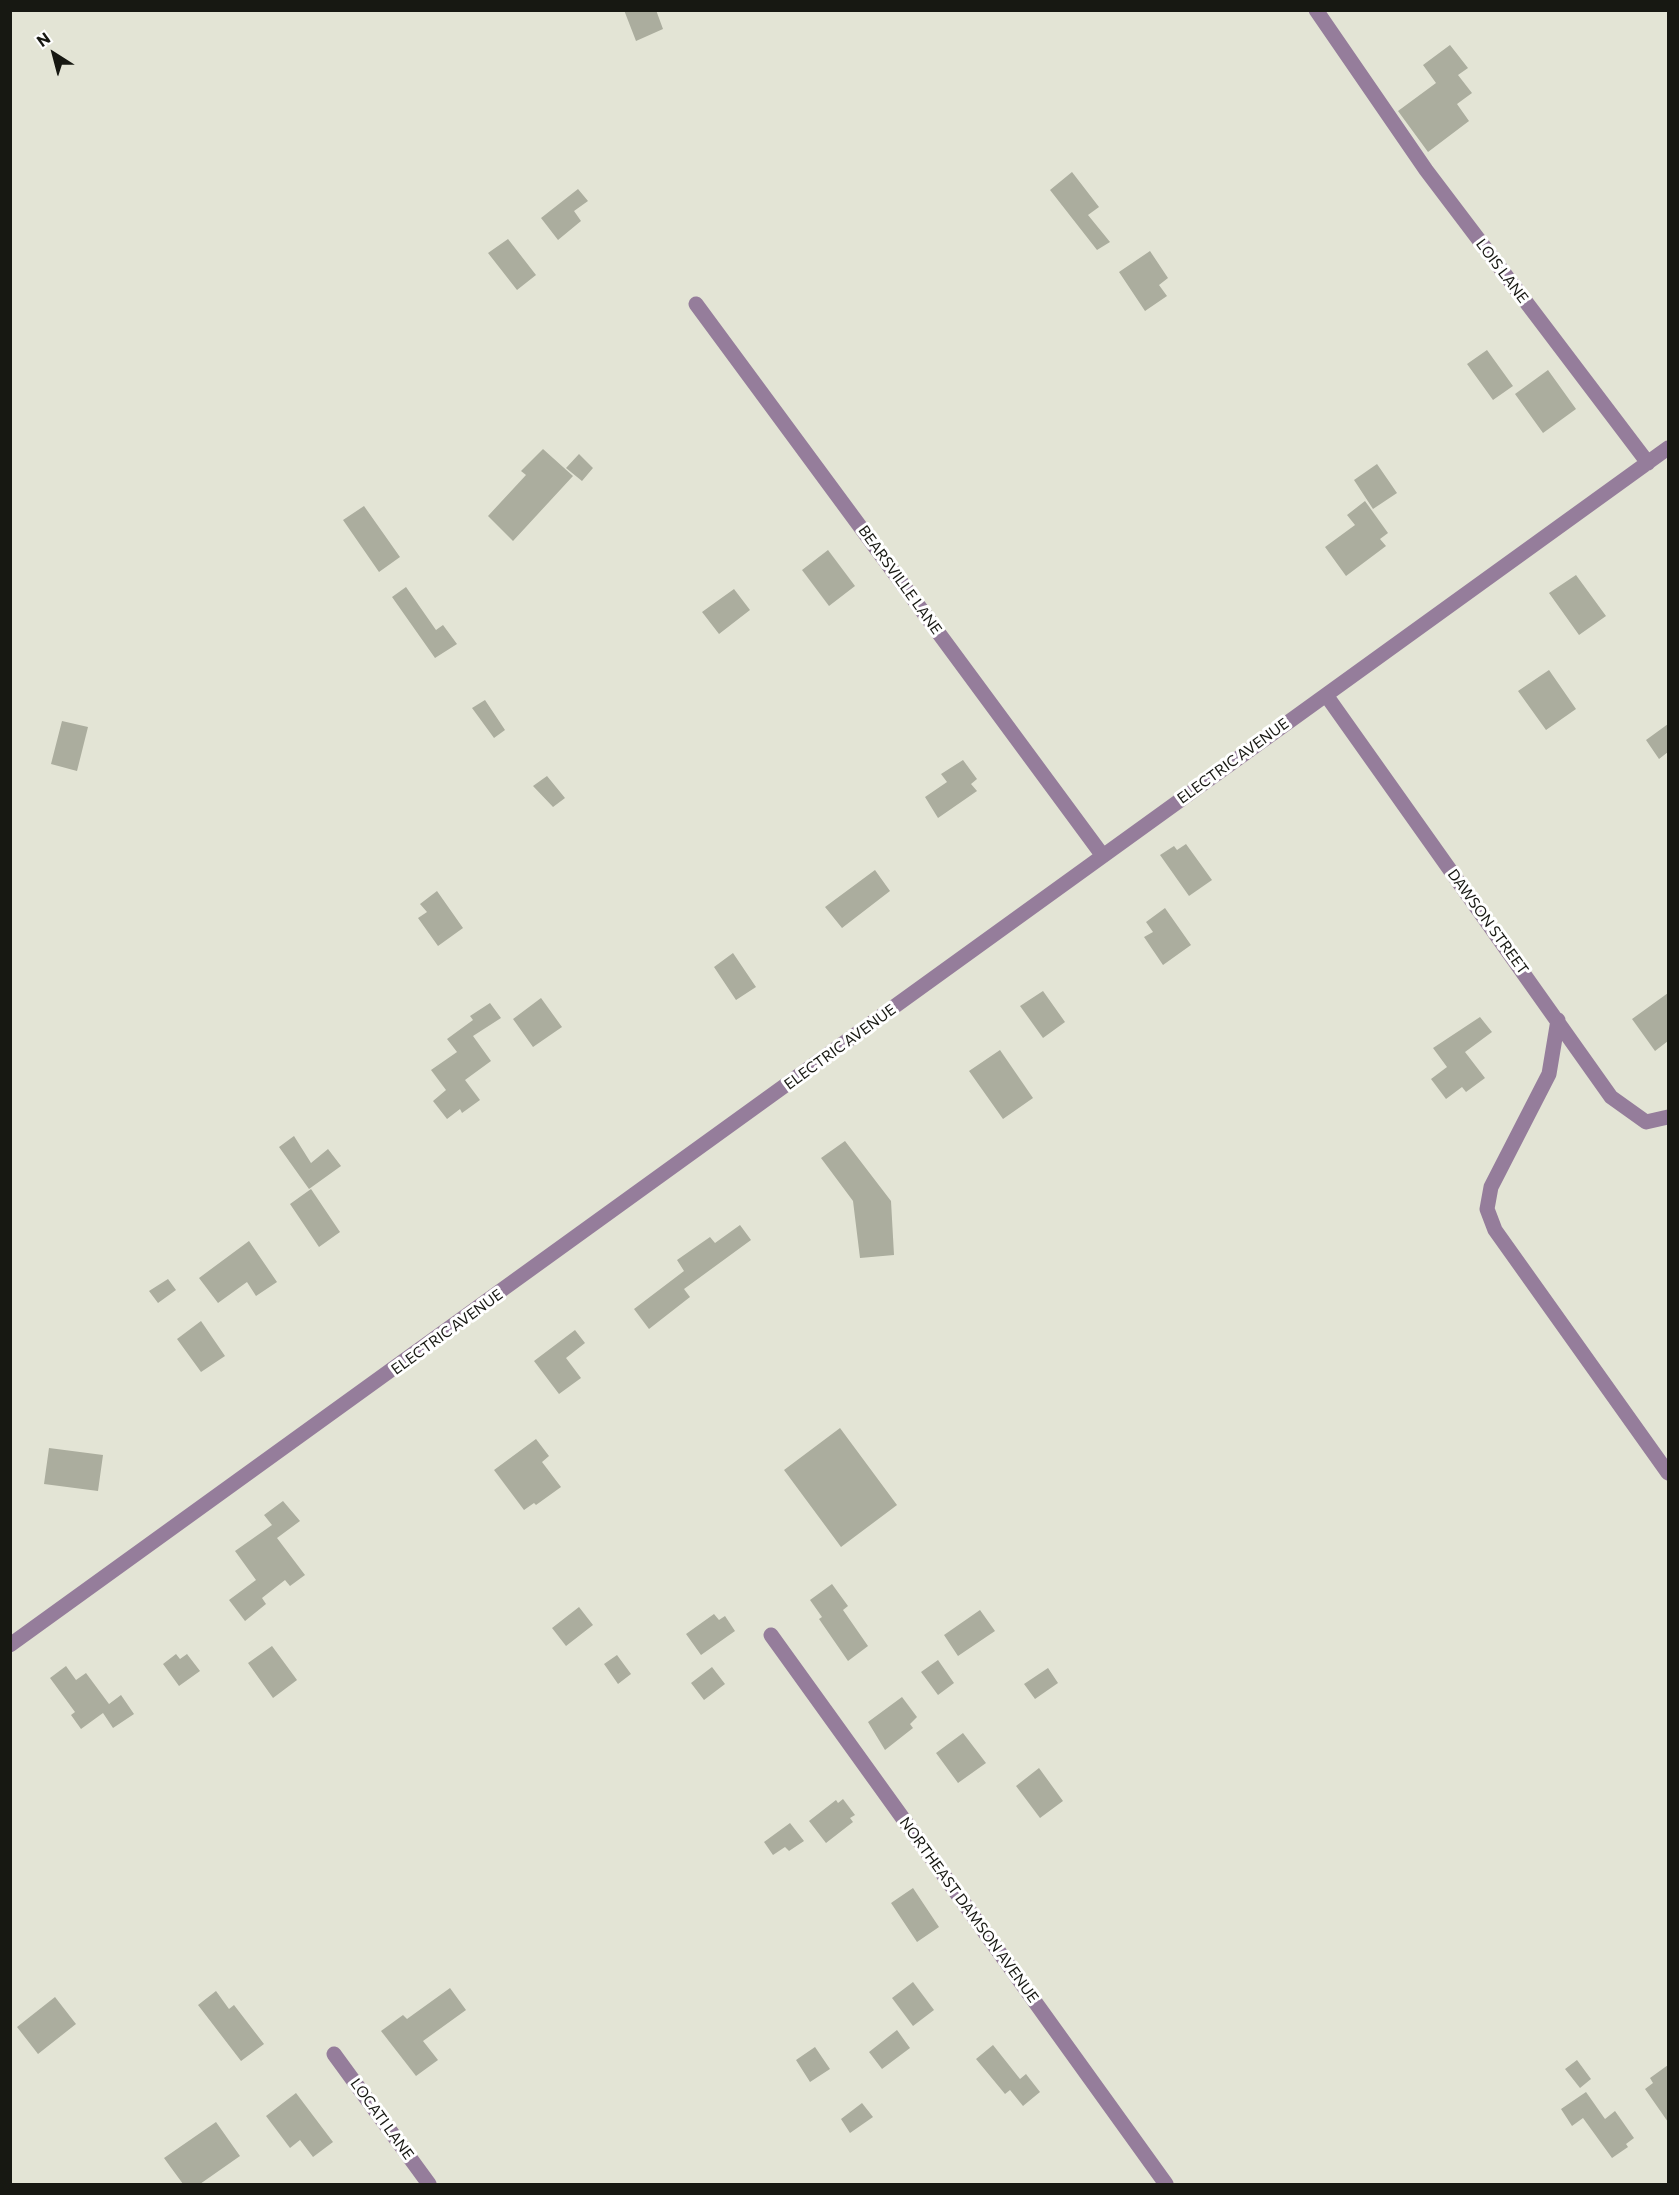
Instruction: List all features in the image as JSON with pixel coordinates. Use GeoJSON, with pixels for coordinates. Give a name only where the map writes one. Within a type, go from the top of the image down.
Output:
{"type":"FeatureCollection","features":[{"type":"Feature","properties":{"kind":"street","name":"LOIS LANE"},"geometry":{"type":"LineString","coordinates":[[1316,10],[1426,170],[1648,463]]}},
{"type":"Feature","properties":{"kind":"street","name":"BEARSVILLE LANE"},"geometry":{"type":"LineString","coordinates":[[696,304],[1103,856]]}},
{"type":"Feature","properties":{"kind":"street","name":"ELECTRIC AVENUE"},"geometry":{"type":"LineString","coordinates":[[10,1645],[1668,448]]}},
{"type":"Feature","properties":{"kind":"street","name":"DAWSON STREET"},"geometry":{"type":"LineString","coordinates":[[1326,694],[1611,1097],[1646,1122],[1668,1117]]}},
{"type":"Feature","properties":{"kind":"street"},"geometry":{"type":"LineString","coordinates":[[1558,1020],[1549,1074],[1491,1187],[1487,1209],[1495,1230],[1668,1473]]}},
{"type":"Feature","properties":{"kind":"street","name":"NORTHEAST DAMSON AVENUE"},"geometry":{"type":"LineString","coordinates":[[771,1635],[1166,2184]]}},
{"type":"Feature","properties":{"kind":"street","name":"LOCATI LANE"},"geometry":{"type":"LineString","coordinates":[[334,2054],[429,2184]]}},
{"type":"Feature","properties":{"kind":"building"},"geometry":{"type":"Polygon","coordinates":[[[624,10],[656,10],[663,29],[636,41],[624,10]]]}},
{"type":"Feature","properties":{"kind":"building"},"geometry":{"type":"Polygon","coordinates":[[[1450,45],[1468,68],[1458,75],[1472,93],[1457,104],[1469,121],[1428,152],[1398,111],[1436,83],[1423,65],[1450,45]]]}},
{"type":"Feature","properties":{"kind":"building"},"geometry":{"type":"Polygon","coordinates":[[[1072,172],[1099,207],[1088,215],[1110,242],[1097,250],[1050,190],[1072,172]]]}},
{"type":"Feature","properties":{"kind":"building"},"geometry":{"type":"Polygon","coordinates":[[[578,189],[588,201],[574,211],[581,221],[558,240],[541,218],[578,189]]]}},
{"type":"Feature","properties":{"kind":"building"},"geometry":{"type":"Polygon","coordinates":[[[508,239],[536,275],[517,290],[488,253],[508,239]]]}},
{"type":"Feature","properties":{"kind":"building"},"geometry":{"type":"Polygon","coordinates":[[[1150,251],[1168,278],[1159,285],[1167,296],[1145,311],[1119,272],[1150,251]]]}},
{"type":"Feature","properties":{"kind":"building"},"geometry":{"type":"Polygon","coordinates":[[[1487,350],[1513,386],[1493,400],[1467,364],[1487,350]]]}},
{"type":"Feature","properties":{"kind":"building"},"geometry":{"type":"Polygon","coordinates":[[[1548,370],[1576,409],[1543,433],[1515,394],[1548,370]]]}},
{"type":"Feature","properties":{"kind":"building"},"geometry":{"type":"Polygon","coordinates":[[[543,449],[573,476],[513,541],[488,516],[526,475],[521,471],[543,449]]]}},
{"type":"Feature","properties":{"kind":"building"},"geometry":{"type":"Polygon","coordinates":[[[579,454],[593,468],[582,481],[566,468],[579,454]]]}},
{"type":"Feature","properties":{"kind":"building"},"geometry":{"type":"Polygon","coordinates":[[[1377,464],[1397,493],[1373,509],[1354,480],[1377,464]]]}},
{"type":"Feature","properties":{"kind":"building"},"geometry":{"type":"Polygon","coordinates":[[[1365,501],[1388,533],[1380,539],[1386,546],[1346,576],[1325,547],[1355,525],[1347,515],[1365,501]]]}},
{"type":"Feature","properties":{"kind":"building"},"geometry":{"type":"Polygon","coordinates":[[[364,506],[400,557],[379,572],[343,520],[364,506]]]}},
{"type":"Feature","properties":{"kind":"building"},"geometry":{"type":"Polygon","coordinates":[[[828,550],[855,586],[829,606],[802,570],[828,550]]]}},
{"type":"Feature","properties":{"kind":"building"},"geometry":{"type":"Polygon","coordinates":[[[1576,575],[1606,616],[1579,635],[1549,593],[1576,575]]]}},
{"type":"Feature","properties":{"kind":"building"},"geometry":{"type":"Polygon","coordinates":[[[406,587],[436,630],[443,625],[457,644],[435,658],[392,597],[406,587]]]}},
{"type":"Feature","properties":{"kind":"building"},"geometry":{"type":"Polygon","coordinates":[[[734,589],[750,610],[719,634],[702,612],[734,589]]]}},
{"type":"Feature","properties":{"kind":"building"},"geometry":{"type":"Polygon","coordinates":[[[1549,670],[1576,709],[1546,730],[1518,691],[1549,670]]]}},
{"type":"Feature","properties":{"kind":"building"},"geometry":{"type":"Polygon","coordinates":[[[485,700],[505,730],[494,738],[472,708],[485,700]]]}},
{"type":"Feature","properties":{"kind":"building"},"geometry":{"type":"Polygon","coordinates":[[[62,721],[88,727],[77,771],[51,764],[62,721]]]}},
{"type":"Feature","properties":{"kind":"building"},"geometry":{"type":"Polygon","coordinates":[[[1668,724],[1668,752],[1659,759],[1646,740],[1668,724]]]}},
{"type":"Feature","properties":{"kind":"building"},"geometry":{"type":"Polygon","coordinates":[[[963,760],[977,779],[971,784],[977,791],[938,818],[925,797],[947,782],[941,774],[963,760]]]}},
{"type":"Feature","properties":{"kind":"building"},"geometry":{"type":"Polygon","coordinates":[[[547,776],[565,798],[553,807],[533,786],[547,776]]]}},
{"type":"Feature","properties":{"kind":"building"},"geometry":{"type":"Polygon","coordinates":[[[1186,844],[1212,880],[1189,896],[1160,855],[1174,846],[1177,850],[1186,844]]]}},
{"type":"Feature","properties":{"kind":"building"},"geometry":{"type":"Polygon","coordinates":[[[875,870],[890,891],[842,928],[825,907],[875,870]]]}},
{"type":"Feature","properties":{"kind":"building"},"geometry":{"type":"Polygon","coordinates":[[[437,891],[463,928],[438,946],[418,918],[427,912],[420,904],[437,891]]]}},
{"type":"Feature","properties":{"kind":"building"},"geometry":{"type":"Polygon","coordinates":[[[1165,908],[1191,945],[1163,965],[1144,937],[1153,932],[1146,922],[1165,908]]]}},
{"type":"Feature","properties":{"kind":"building"},"geometry":{"type":"Polygon","coordinates":[[[733,953],[756,987],[736,1000],[714,967],[733,953]]]}},
{"type":"Feature","properties":{"kind":"building"},"geometry":{"type":"Polygon","coordinates":[[[1043,991],[1065,1022],[1043,1038],[1020,1006],[1043,991]]]}},
{"type":"Feature","properties":{"kind":"building"},"geometry":{"type":"Polygon","coordinates":[[[1668,993],[1668,1041],[1655,1051],[1632,1019],[1668,993]]]}},
{"type":"Feature","properties":{"kind":"building"},"geometry":{"type":"Polygon","coordinates":[[[541,998],[562,1027],[533,1047],[513,1019],[541,998]]]}},
{"type":"Feature","properties":{"kind":"building"},"geometry":{"type":"Polygon","coordinates":[[[490,1003],[501,1018],[473,1036],[491,1061],[465,1080],[480,1100],[462,1113],[460,1109],[447,1119],[433,1101],[446,1090],[431,1070],[457,1052],[447,1039],[473,1020],[470,1016],[490,1003]]]}},
{"type":"Feature","properties":{"kind":"building"},"geometry":{"type":"Polygon","coordinates":[[[1480,1017],[1492,1032],[1465,1052],[1485,1078],[1466,1092],[1462,1087],[1446,1099],[1431,1079],[1447,1067],[1433,1048],[1480,1017]]]}},
{"type":"Feature","properties":{"kind":"building"},"geometry":{"type":"Polygon","coordinates":[[[1000,1050],[1033,1098],[1003,1119],[969,1071],[1000,1050]]]}},
{"type":"Feature","properties":{"kind":"building"},"geometry":{"type":"Polygon","coordinates":[[[294,1136],[311,1163],[328,1149],[341,1166],[309,1189],[279,1147],[294,1136]]]}},
{"type":"Feature","properties":{"kind":"building"},"geometry":{"type":"Polygon","coordinates":[[[845,1141],[891,1201],[894,1255],[860,1258],[853,1201],[821,1158],[845,1141]]]}},
{"type":"Feature","properties":{"kind":"building"},"geometry":{"type":"Polygon","coordinates":[[[311,1189],[340,1232],[319,1247],[290,1204],[311,1189]]]}},
{"type":"Feature","properties":{"kind":"building"},"geometry":{"type":"Polygon","coordinates":[[[740,1225],[751,1240],[684,1289],[690,1297],[649,1329],[634,1309],[684,1271],[677,1260],[710,1237],[715,1243],[740,1225]]]}},
{"type":"Feature","properties":{"kind":"building"},"geometry":{"type":"Polygon","coordinates":[[[249,1241],[277,1282],[256,1296],[247,1282],[218,1303],[199,1278],[249,1241]]]}},
{"type":"Feature","properties":{"kind":"building"},"geometry":{"type":"Polygon","coordinates":[[[168,1279],[176,1290],[158,1303],[149,1291],[168,1279]]]}},
{"type":"Feature","properties":{"kind":"building"},"geometry":{"type":"Polygon","coordinates":[[[201,1321],[225,1356],[201,1372],[177,1339],[201,1321]]]}},
{"type":"Feature","properties":{"kind":"building"},"geometry":{"type":"Polygon","coordinates":[[[575,1330],[585,1343],[566,1358],[581,1378],[559,1394],[534,1361],[575,1330]]]}},
{"type":"Feature","properties":{"kind":"building"},"geometry":{"type":"Polygon","coordinates":[[[840,1428],[897,1505],[841,1547],[784,1470],[840,1428]]]}},
{"type":"Feature","properties":{"kind":"building"},"geometry":{"type":"Polygon","coordinates":[[[536,1439],[549,1456],[542,1462],[561,1487],[536,1505],[534,1503],[524,1510],[494,1470],[536,1439]]]}},
{"type":"Feature","properties":{"kind":"building"},"geometry":{"type":"Polygon","coordinates":[[[49,1448],[103,1455],[98,1491],[44,1484],[49,1448]]]}},
{"type":"Feature","properties":{"kind":"building"},"geometry":{"type":"Polygon","coordinates":[[[283,1501],[300,1521],[277,1538],[305,1575],[290,1586],[285,1580],[262,1598],[266,1604],[245,1621],[229,1600],[256,1580],[235,1551],[272,1525],[264,1515],[283,1501]]]}},
{"type":"Feature","properties":{"kind":"building"},"geometry":{"type":"Polygon","coordinates":[[[832,1584],[848,1606],[843,1610],[868,1646],[848,1661],[819,1619],[822,1617],[810,1600],[832,1584]]]}},
{"type":"Feature","properties":{"kind":"building"},"geometry":{"type":"Polygon","coordinates":[[[579,1607],[593,1625],[566,1646],[552,1628],[579,1607]]]}},
{"type":"Feature","properties":{"kind":"building"},"geometry":{"type":"Polygon","coordinates":[[[980,1610],[995,1631],[958,1656],[944,1635],[980,1610]]]}},
{"type":"Feature","properties":{"kind":"building"},"geometry":{"type":"Polygon","coordinates":[[[714,1614],[719,1620],[725,1616],[735,1631],[701,1655],[686,1634],[714,1614]]]}},
{"type":"Feature","properties":{"kind":"building"},"geometry":{"type":"Polygon","coordinates":[[[272,1646],[297,1680],[273,1698],[248,1663],[272,1646]]]}},
{"type":"Feature","properties":{"kind":"building"},"geometry":{"type":"Polygon","coordinates":[[[176,1654],[180,1659],[187,1654],[200,1671],[179,1686],[163,1664],[176,1654]]]}},
{"type":"Feature","properties":{"kind":"building"},"geometry":{"type":"Polygon","coordinates":[[[617,1655],[631,1674],[618,1684],[604,1664],[617,1655]]]}},
{"type":"Feature","properties":{"kind":"building"},"geometry":{"type":"Polygon","coordinates":[[[938,1660],[954,1683],[938,1695],[921,1672],[938,1660]]]}},
{"type":"Feature","properties":{"kind":"building"},"geometry":{"type":"Polygon","coordinates":[[[66,1666],[76,1680],[86,1673],[109,1704],[121,1695],[134,1714],[113,1728],[103,1713],[81,1729],[71,1715],[75,1712],[50,1678],[66,1666]]]}},
{"type":"Feature","properties":{"kind":"building"},"geometry":{"type":"Polygon","coordinates":[[[712,1667],[725,1684],[704,1700],[691,1683],[712,1667]]]}},
{"type":"Feature","properties":{"kind":"building"},"geometry":{"type":"Polygon","coordinates":[[[1048,1668],[1058,1683],[1035,1699],[1024,1684],[1048,1668]]]}},
{"type":"Feature","properties":{"kind":"building"},"geometry":{"type":"Polygon","coordinates":[[[902,1697],[917,1717],[910,1724],[913,1728],[885,1750],[868,1722],[902,1697]]]}},
{"type":"Feature","properties":{"kind":"building"},"geometry":{"type":"Polygon","coordinates":[[[963,1733],[986,1763],[958,1783],[936,1753],[963,1733]]]}},
{"type":"Feature","properties":{"kind":"building"},"geometry":{"type":"Polygon","coordinates":[[[1039,1768],[1063,1801],[1040,1818],[1016,1786],[1039,1768]]]}},
{"type":"Feature","properties":{"kind":"building"},"geometry":{"type":"Polygon","coordinates":[[[843,1799],[855,1815],[850,1818],[853,1822],[826,1843],[809,1821],[836,1800],[838,1803],[843,1799]]]}},
{"type":"Feature","properties":{"kind":"building"},"geometry":{"type":"Polygon","coordinates":[[[790,1823],[804,1841],[789,1851],[785,1847],[773,1855],[764,1842],[790,1823]]]}},
{"type":"Feature","properties":{"kind":"building"},"geometry":{"type":"Polygon","coordinates":[[[913,1888],[939,1927],[917,1942],[891,1903],[913,1888]]]}},
{"type":"Feature","properties":{"kind":"building"},"geometry":{"type":"Polygon","coordinates":[[[913,1982],[934,2010],[913,2026],[892,1998],[913,1982]]]}},
{"type":"Feature","properties":{"kind":"building"},"geometry":{"type":"Polygon","coordinates":[[[450,1988],[466,2010],[423,2041],[438,2060],[416,2076],[381,2031],[403,2015],[407,2019],[450,1988]]]}},
{"type":"Feature","properties":{"kind":"building"},"geometry":{"type":"Polygon","coordinates":[[[216,1991],[229,2009],[234,2005],[264,2044],[241,2061],[198,2005],[216,1991]]]}},
{"type":"Feature","properties":{"kind":"building"},"geometry":{"type":"Polygon","coordinates":[[[55,1997],[76,2024],[38,2054],[17,2027],[55,1997]]]}},
{"type":"Feature","properties":{"kind":"building"},"geometry":{"type":"Polygon","coordinates":[[[897,2030],[910,2048],[882,2069],[869,2052],[897,2030]]]}},
{"type":"Feature","properties":{"kind":"building"},"geometry":{"type":"Polygon","coordinates":[[[993,2045],[1020,2079],[1026,2074],[1040,2092],[1023,2106],[1010,2090],[1005,2094],[976,2059],[993,2045]]]}},
{"type":"Feature","properties":{"kind":"building"},"geometry":{"type":"Polygon","coordinates":[[[815,2047],[830,2069],[810,2082],[796,2060],[815,2047]]]}},
{"type":"Feature","properties":{"kind":"building"},"geometry":{"type":"Polygon","coordinates":[[[1577,2060],[1591,2079],[1580,2088],[1565,2069],[1577,2060]]]}},
{"type":"Feature","properties":{"kind":"building"},"geometry":{"type":"Polygon","coordinates":[[[1668,2065],[1668,2122],[1645,2089],[1653,2083],[1650,2078],[1668,2065]]]}},
{"type":"Feature","properties":{"kind":"building"},"geometry":{"type":"Polygon","coordinates":[[[1586,2092],[1605,2119],[1615,2111],[1634,2138],[1626,2144],[1628,2147],[1612,2158],[1583,2118],[1572,2126],[1561,2109],[1586,2092]]]}},
{"type":"Feature","properties":{"kind":"building"},"geometry":{"type":"Polygon","coordinates":[[[296,2093],[333,2142],[313,2157],[300,2140],[290,2148],[266,2116],[296,2093]]]}},
{"type":"Feature","properties":{"kind":"building"},"geometry":{"type":"Polygon","coordinates":[[[862,2103],[873,2117],[850,2133],[841,2119],[862,2103]]]}},
{"type":"Feature","properties":{"kind":"building"},"geometry":{"type":"Polygon","coordinates":[[[216,2122],[240,2156],[200,2184],[183,2184],[164,2158],[216,2122]]]}}]}
